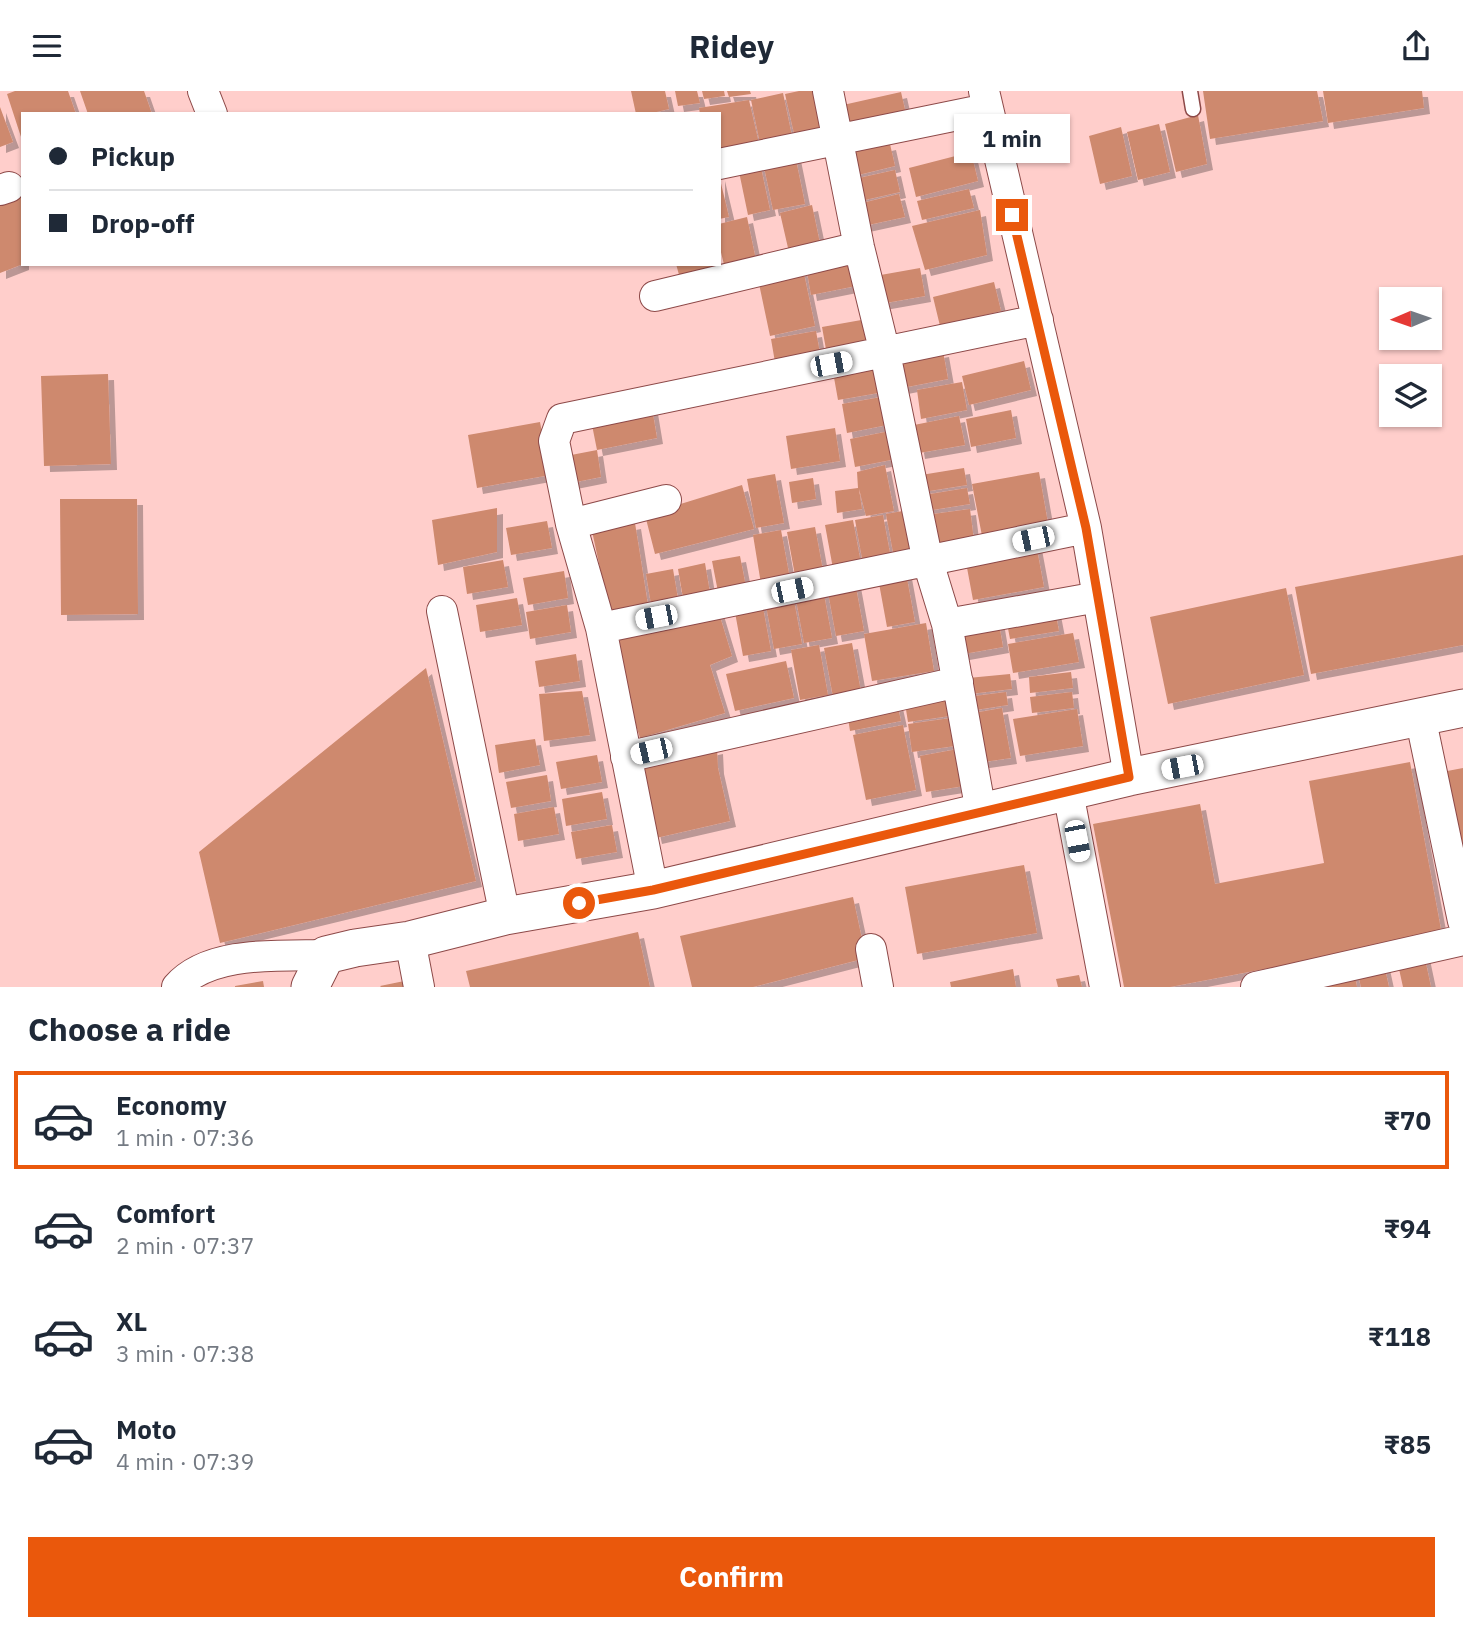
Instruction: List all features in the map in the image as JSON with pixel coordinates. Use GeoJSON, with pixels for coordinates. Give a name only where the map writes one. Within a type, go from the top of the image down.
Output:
{"type":"FeatureCollection","features":[{"type":"Feature","properties":{"kind":"street"},"geometry":{"type":"LineString","coordinates":[[203,91],[211,112]]}},
{"type":"Feature","properties":{"kind":"street"},"geometry":{"type":"LineString","coordinates":[[828,91],[836,141],[885,353],[928,562],[947,624],[981,812]]}},
{"type":"Feature","properties":{"kind":"street"},"geometry":{"type":"LineString","coordinates":[[721,165],[836,141],[985,100],[1086,528],[1129,777]]}},
{"type":"Feature","properties":{"kind":"street"},"geometry":{"type":"LineString","coordinates":[[655,296],[859,247]]}},
{"type":"Feature","properties":{"kind":"street"},"geometry":{"type":"LineString","coordinates":[[653,890],[601,628],[571,524],[554,441],[562,419],[1038,320]]}},
{"type":"Feature","properties":{"kind":"street"},"geometry":{"type":"LineString","coordinates":[[571,524],[666,500]]}},
{"type":"Feature","properties":{"kind":"street"},"geometry":{"type":"LineString","coordinates":[[601,628],[1086,528]]}},
{"type":"Feature","properties":{"kind":"street"},"geometry":{"type":"LineString","coordinates":[[947,624],[1098,597]]}},
{"type":"Feature","properties":{"kind":"street"},"geometry":{"type":"LineString","coordinates":[[442,611],[505,916]]}},
{"type":"Feature","properties":{"kind":"street"},"geometry":{"type":"LineString","coordinates":[[626,757],[958,683]]}},
{"type":"Feature","properties":{"kind":"street"},"geometry":{"type":"LineString","coordinates":[[177,987],[182,981],[211,965],[246,957],[318,971],[355,948],[410,940],[505,916],[653,890],[1129,777],[1463,708]]}},
{"type":"Feature","properties":{"kind":"street"},"geometry":{"type":"LineString","coordinates":[[1420,716],[1463,921]]}},
{"type":"Feature","properties":{"kind":"street"},"geometry":{"type":"LineString","coordinates":[[1068,792],[1105,987]]}},
{"type":"Feature","properties":{"kind":"street"},"geometry":{"type":"LineString","coordinates":[[410,940],[419,987]]}},
{"type":"Feature","properties":{"kind":"street"},"geometry":{"type":"LineString","coordinates":[[1256,987],[1463,940]]}},
{"type":"Feature","properties":{"kind":"street"},"geometry":{"type":"LineString","coordinates":[[871,949],[878,987]]}},
{"type":"Feature","properties":{"kind":"lane"},"geometry":{"type":"LineString","coordinates":[[1191,91],[1193,109]]}},
{"type":"Feature","properties":{"kind":"building"},"geometry":{"type":"Polygon","coordinates":[[[15,91],[68,91],[75,112],[21,112],[21,137],[7,94],[15,91]]]}},
{"type":"Feature","properties":{"kind":"building"},"geometry":{"type":"Polygon","coordinates":[[[80,91],[144,91],[151,112],[87,112],[80,91]]]}},
{"type":"Feature","properties":{"kind":"building"},"geometry":{"type":"Polygon","coordinates":[[[631,91],[665,91],[669,109],[636,112],[631,91]]]}},
{"type":"Feature","properties":{"kind":"building"},"geometry":{"type":"Polygon","coordinates":[[[675,91],[697,91],[700,103],[678,106],[675,91]]]}},
{"type":"Feature","properties":{"kind":"building"},"geometry":{"type":"Polygon","coordinates":[[[702,91],[724,91],[725,96],[704,99],[702,91]]]}},
{"type":"Feature","properties":{"kind":"building"},"geometry":{"type":"Polygon","coordinates":[[[727,91],[750,91],[751,94],[729,97],[727,91]]]}},
{"type":"Feature","properties":{"kind":"building"},"geometry":{"type":"Polygon","coordinates":[[[818,91],[828,135],[796,142],[785,94],[818,91]]]}},
{"type":"Feature","properties":{"kind":"building"},"geometry":{"type":"Polygon","coordinates":[[[1203,91],[1317,91],[1323,121],[1210,139],[1203,91]]]}},
{"type":"Feature","properties":{"kind":"building"},"geometry":{"type":"Polygon","coordinates":[[[1323,91],[1422,91],[1424,108],[1328,123],[1323,91]]]}},
{"type":"Feature","properties":{"kind":"building"},"geometry":{"type":"Polygon","coordinates":[[[901,92],[906,114],[848,127],[843,105],[901,92]]]}},
{"type":"Feature","properties":{"kind":"building"},"geometry":{"type":"Polygon","coordinates":[[[783,93],[793,141],[761,148],[751,100],[783,93]]]}},
{"type":"Feature","properties":{"kind":"building"},"geometry":{"type":"Polygon","coordinates":[[[749,100],[760,148],[721,155],[721,112],[700,112],[699,108],[749,100]]]}},
{"type":"Feature","properties":{"kind":"building"},"geometry":{"type":"Polygon","coordinates":[[[0,107],[13,142],[0,147],[0,107]]]}},
{"type":"Feature","properties":{"kind":"building"},"geometry":{"type":"Polygon","coordinates":[[[1198,115],[1207,164],[1176,172],[1165,124],[1198,115]]]}},
{"type":"Feature","properties":{"kind":"building"},"geometry":{"type":"Polygon","coordinates":[[[1159,124],[1170,172],[1138,180],[1127,132],[1159,124]]]}},
{"type":"Feature","properties":{"kind":"building"},"geometry":{"type":"Polygon","coordinates":[[[1121,127],[1132,176],[1100,184],[1089,136],[1121,127]]]}},
{"type":"Feature","properties":{"kind":"building"},"geometry":{"type":"Polygon","coordinates":[[[890,144],[895,166],[850,177],[845,154],[890,144]]]}},
{"type":"Feature","properties":{"kind":"building"},"geometry":{"type":"Polygon","coordinates":[[[971,152],[978,181],[916,197],[909,168],[971,152]]]}},
{"type":"Feature","properties":{"kind":"building"},"geometry":{"type":"Polygon","coordinates":[[[795,155],[805,204],[773,210],[763,162],[795,155]]]}},
{"type":"Feature","properties":{"kind":"building"},"geometry":{"type":"Polygon","coordinates":[[[760,163],[770,210],[748,215],[738,167],[760,163]]]}},
{"type":"Feature","properties":{"kind":"building"},"geometry":{"type":"Polygon","coordinates":[[[895,170],[900,192],[856,202],[850,180],[895,170]]]}},
{"type":"Feature","properties":{"kind":"building"},"geometry":{"type":"Polygon","coordinates":[[[721,183],[729,217],[721,219],[721,183]]]}},
{"type":"Feature","properties":{"kind":"building"},"geometry":{"type":"Polygon","coordinates":[[[969,189],[974,208],[922,220],[917,201],[969,189]]]}},
{"type":"Feature","properties":{"kind":"building"},"geometry":{"type":"Polygon","coordinates":[[[899,194],[905,217],[859,227],[854,205],[899,194]]]}},
{"type":"Feature","properties":{"kind":"building"},"geometry":{"type":"Polygon","coordinates":[[[21,196],[21,265],[0,273],[0,203],[21,196]]]}},
{"type":"Feature","properties":{"kind":"building"},"geometry":{"type":"Polygon","coordinates":[[[812,205],[822,253],[791,261],[780,213],[812,205]]]}},
{"type":"Feature","properties":{"kind":"building"},"geometry":{"type":"Polygon","coordinates":[[[980,210],[987,255],[925,270],[912,226],[980,210]]]}},
{"type":"Feature","properties":{"kind":"building"},"geometry":{"type":"Polygon","coordinates":[[[747,217],[757,265],[726,273],[721,252],[721,224],[747,217]]]}},
{"type":"Feature","properties":{"kind":"building"},"geometry":{"type":"Polygon","coordinates":[[[851,258],[856,286],[811,295],[806,266],[851,258]]]}},
{"type":"Feature","properties":{"kind":"building"},"geometry":{"type":"Polygon","coordinates":[[[677,266],[711,266],[713,274],[681,282],[677,266]]]}},
{"type":"Feature","properties":{"kind":"building"},"geometry":{"type":"Polygon","coordinates":[[[920,268],[925,296],[880,304],[875,276],[920,268]]]}},
{"type":"Feature","properties":{"kind":"building"},"geometry":{"type":"Polygon","coordinates":[[[803,269],[815,326],[770,336],[758,279],[803,269]]]}},
{"type":"Feature","properties":{"kind":"building"},"geometry":{"type":"Polygon","coordinates":[[[994,282],[1001,311],[940,326],[933,297],[994,282]]]}},
{"type":"Feature","properties":{"kind":"building"},"geometry":{"type":"Polygon","coordinates":[[[867,319],[872,347],[827,355],[822,327],[867,319]]]}},
{"type":"Feature","properties":{"kind":"building"},"geometry":{"type":"Polygon","coordinates":[[[816,331],[821,359],[776,368],[771,339],[816,331]]]}},
{"type":"Feature","properties":{"kind":"building"},"geometry":{"type":"Polygon","coordinates":[[[943,351],[948,379],[902,388],[897,359],[943,351]]]}},
{"type":"Feature","properties":{"kind":"building"},"geometry":{"type":"Polygon","coordinates":[[[1024,361],[1031,390],[969,405],[962,376],[1024,361]]]}},
{"type":"Feature","properties":{"kind":"building"},"geometry":{"type":"Polygon","coordinates":[[[879,364],[884,392],[838,400],[833,372],[879,364]]]}},
{"type":"Feature","properties":{"kind":"building"},"geometry":{"type":"Polygon","coordinates":[[[108,374],[111,464],[44,466],[41,376],[108,374]]]}},
{"type":"Feature","properties":{"kind":"building"},"geometry":{"type":"Polygon","coordinates":[[[962,382],[967,410],[921,419],[917,390],[962,382]]]}},
{"type":"Feature","properties":{"kind":"building"},"geometry":{"type":"Polygon","coordinates":[[[887,396],[892,424],[847,433],[842,404],[887,396]]]}},
{"type":"Feature","properties":{"kind":"building"},"geometry":{"type":"Polygon","coordinates":[[[652,408],[657,438],[597,450],[591,420],[652,408]]]}},
{"type":"Feature","properties":{"kind":"building"},"geometry":{"type":"Polygon","coordinates":[[[1011,410],[1016,438],[971,447],[966,419],[1011,410]]]}},
{"type":"Feature","properties":{"kind":"building"},"geometry":{"type":"Polygon","coordinates":[[[959,416],[965,445],[919,453],[914,425],[959,416]]]}},
{"type":"Feature","properties":{"kind":"building"},"geometry":{"type":"Polygon","coordinates":[[[540,422],[550,475],[477,488],[468,435],[540,422]]]}},
{"type":"Feature","properties":{"kind":"building"},"geometry":{"type":"Polygon","coordinates":[[[835,428],[840,461],[791,469],[786,436],[835,428]]]}},
{"type":"Feature","properties":{"kind":"building"},"geometry":{"type":"Polygon","coordinates":[[[895,430],[901,458],[855,467],[850,439],[895,430]]]}},
{"type":"Feature","properties":{"kind":"building"},"geometry":{"type":"Polygon","coordinates":[[[597,450],[601,477],[571,483],[566,456],[597,450]]]}},
{"type":"Feature","properties":{"kind":"building"},"geometry":{"type":"Polygon","coordinates":[[[885,465],[894,511],[866,516],[859,489],[862,509],[837,513],[835,491],[858,488],[857,472],[885,465]]]}},
{"type":"Feature","properties":{"kind":"building"},"geometry":{"type":"Polygon","coordinates":[[[964,468],[967,485],[923,492],[921,475],[964,468]]]}},
{"type":"Feature","properties":{"kind":"building"},"geometry":{"type":"Polygon","coordinates":[[[1039,472],[1049,529],[983,541],[972,484],[1039,472]]]}},
{"type":"Feature","properties":{"kind":"building"},"geometry":{"type":"Polygon","coordinates":[[[775,474],[784,523],[756,528],[747,479],[775,474]]]}},
{"type":"Feature","properties":{"kind":"building"},"geometry":{"type":"Polygon","coordinates":[[[813,478],[816,499],[792,503],[789,482],[813,478]]]}},
{"type":"Feature","properties":{"kind":"building"},"geometry":{"type":"Polygon","coordinates":[[[742,485],[754,529],[655,554],[645,515],[742,485]]]}},
{"type":"Feature","properties":{"kind":"building"},"geometry":{"type":"Polygon","coordinates":[[[967,488],[970,504],[926,511],[924,495],[967,488]]]}},
{"type":"Feature","properties":{"kind":"building"},"geometry":{"type":"Polygon","coordinates":[[[60,499],[137,499],[138,614],[61,615],[60,499]]]}},
{"type":"Feature","properties":{"kind":"building"},"geometry":{"type":"Polygon","coordinates":[[[497,508],[497,552],[438,565],[432,520],[497,508]]]}},
{"type":"Feature","properties":{"kind":"building"},"geometry":{"type":"Polygon","coordinates":[[[914,509],[923,558],[895,563],[886,514],[914,509]]]}},
{"type":"Feature","properties":{"kind":"building"},"geometry":{"type":"Polygon","coordinates":[[[970,509],[974,541],[931,548],[926,515],[970,509]]]}},
{"type":"Feature","properties":{"kind":"building"},"geometry":{"type":"Polygon","coordinates":[[[883,515],[892,564],[864,569],[855,520],[883,515]]]}},
{"type":"Feature","properties":{"kind":"building"},"geometry":{"type":"Polygon","coordinates":[[[853,520],[862,569],[834,574],[825,525],[853,520]]]}},
{"type":"Feature","properties":{"kind":"building"},"geometry":{"type":"Polygon","coordinates":[[[547,521],[552,548],[511,555],[506,528],[547,521]]]}},
{"type":"Feature","properties":{"kind":"building"},"geometry":{"type":"Polygon","coordinates":[[[635,523],[648,605],[609,610],[592,531],[635,523]]]}},
{"type":"Feature","properties":{"kind":"building"},"geometry":{"type":"Polygon","coordinates":[[[815,527],[824,576],[796,581],[787,532],[815,527]]]}},
{"type":"Feature","properties":{"kind":"building"},"geometry":{"type":"Polygon","coordinates":[[[781,530],[790,579],[761,584],[753,535],[781,530]]]}},
{"type":"Feature","properties":{"kind":"building"},"geometry":{"type":"Polygon","coordinates":[[[1036,544],[1044,587],[973,600],[965,557],[1036,544]]]}},
{"type":"Feature","properties":{"kind":"building"},"geometry":{"type":"Polygon","coordinates":[[[1463,555],[1463,645],[1311,674],[1295,587],[1463,555]]]}},
{"type":"Feature","properties":{"kind":"building"},"geometry":{"type":"Polygon","coordinates":[[[740,556],[747,592],[719,597],[712,561],[740,556]]]}},
{"type":"Feature","properties":{"kind":"building"},"geometry":{"type":"Polygon","coordinates":[[[503,560],[508,587],[467,594],[463,567],[503,560]]]}},
{"type":"Feature","properties":{"kind":"building"},"geometry":{"type":"Polygon","coordinates":[[[705,563],[711,599],[684,604],[678,569],[705,563]]]}},
{"type":"Feature","properties":{"kind":"building"},"geometry":{"type":"Polygon","coordinates":[[[673,569],[679,605],[652,610],[646,574],[673,569]]]}},
{"type":"Feature","properties":{"kind":"building"},"geometry":{"type":"Polygon","coordinates":[[[564,571],[568,598],[528,605],[523,578],[564,571]]]}},
{"type":"Feature","properties":{"kind":"building"},"geometry":{"type":"Polygon","coordinates":[[[906,573],[915,622],[887,627],[878,578],[906,573]]]}},
{"type":"Feature","properties":{"kind":"building"},"geometry":{"type":"Polygon","coordinates":[[[855,582],[864,631],[836,636],[827,587],[855,582]]]}},
{"type":"Feature","properties":{"kind":"building"},"geometry":{"type":"Polygon","coordinates":[[[1286,588],[1304,675],[1168,704],[1150,617],[1286,588]]]}},
{"type":"Feature","properties":{"kind":"building"},"geometry":{"type":"Polygon","coordinates":[[[823,589],[832,638],[804,643],[795,594],[823,589]]]}},
{"type":"Feature","properties":{"kind":"building"},"geometry":{"type":"Polygon","coordinates":[[[793,595],[802,644],[774,649],[765,600],[793,595]]]}},
{"type":"Feature","properties":{"kind":"building"},"geometry":{"type":"Polygon","coordinates":[[[517,598],[522,625],[480,632],[476,605],[517,598]]]}},
{"type":"Feature","properties":{"kind":"building"},"geometry":{"type":"Polygon","coordinates":[[[762,602],[771,651],[743,656],[734,607],[762,602]]]}},
{"type":"Feature","properties":{"kind":"building"},"geometry":{"type":"Polygon","coordinates":[[[567,605],[571,632],[530,639],[526,612],[567,605]]]}},
{"type":"Feature","properties":{"kind":"building"},"geometry":{"type":"Polygon","coordinates":[[[718,610],[732,656],[710,665],[725,713],[640,738],[625,690],[619,634],[718,610]]]}},
{"type":"Feature","properties":{"kind":"building"},"geometry":{"type":"Polygon","coordinates":[[[1055,610],[1059,631],[1010,639],[1006,618],[1055,610]]]}},
{"type":"Feature","properties":{"kind":"building"},"geometry":{"type":"Polygon","coordinates":[[[998,618],[1003,647],[958,655],[953,626],[998,618]]]}},
{"type":"Feature","properties":{"kind":"building"},"geometry":{"type":"Polygon","coordinates":[[[926,623],[934,671],[872,681],[864,634],[926,623]]]}},
{"type":"Feature","properties":{"kind":"building"},"geometry":{"type":"Polygon","coordinates":[[[1073,633],[1079,662],[1013,673],[1008,644],[1073,633]]]}},
{"type":"Feature","properties":{"kind":"building"},"geometry":{"type":"Polygon","coordinates":[[[852,643],[861,692],[833,697],[824,648],[852,643]]]}},
{"type":"Feature","properties":{"kind":"building"},"geometry":{"type":"Polygon","coordinates":[[[819,645],[828,695],[800,700],[791,650],[819,645]]]}},
{"type":"Feature","properties":{"kind":"building"},"geometry":{"type":"Polygon","coordinates":[[[576,654],[580,681],[539,687],[535,661],[576,654]]]}},
{"type":"Feature","properties":{"kind":"building"},"geometry":{"type":"Polygon","coordinates":[[[786,661],[794,698],[735,711],[726,674],[786,661]]]}},
{"type":"Feature","properties":{"kind":"building"},"geometry":{"type":"Polygon","coordinates":[[[426,668],[476,881],[220,943],[199,852],[426,668]]]}},
{"type":"Feature","properties":{"kind":"building"},"geometry":{"type":"Polygon","coordinates":[[[1071,672],[1073,688],[1030,693],[1029,677],[1071,672]]]}},
{"type":"Feature","properties":{"kind":"building"},"geometry":{"type":"Polygon","coordinates":[[[1010,674],[1012,689],[970,694],[968,678],[1010,674]]]}},
{"type":"Feature","properties":{"kind":"building"},"geometry":{"type":"Polygon","coordinates":[[[946,689],[950,716],[908,722],[904,697],[946,689]]]}},
{"type":"Feature","properties":{"kind":"building"},"geometry":{"type":"Polygon","coordinates":[[[582,691],[590,735],[544,741],[539,694],[582,691]]]}},
{"type":"Feature","properties":{"kind":"building"},"geometry":{"type":"Polygon","coordinates":[[[1006,692],[1008,705],[969,711],[967,697],[1006,692]]]}},
{"type":"Feature","properties":{"kind":"building"},"geometry":{"type":"Polygon","coordinates":[[[1072,692],[1074,708],[1032,713],[1030,697],[1072,692]]]}},
{"type":"Feature","properties":{"kind":"building"},"geometry":{"type":"Polygon","coordinates":[[[897,703],[901,721],[850,731],[847,712],[897,703]]]}},
{"type":"Feature","properties":{"kind":"building"},"geometry":{"type":"Polygon","coordinates":[[[1002,708],[1011,758],[977,763],[968,714],[1002,708]]]}},
{"type":"Feature","properties":{"kind":"building"},"geometry":{"type":"Polygon","coordinates":[[[1077,709],[1083,746],[1020,756],[1013,719],[1077,709]]]}},
{"type":"Feature","properties":{"kind":"building"},"geometry":{"type":"Polygon","coordinates":[[[951,718],[955,746],[912,752],[908,724],[951,718]]]}},
{"type":"Feature","properties":{"kind":"building"},"geometry":{"type":"Polygon","coordinates":[[[903,725],[916,790],[866,800],[853,735],[903,725]]]}},
{"type":"Feature","properties":{"kind":"building"},"geometry":{"type":"Polygon","coordinates":[[[535,739],[540,765],[499,773],[495,745],[535,739]]]}},
{"type":"Feature","properties":{"kind":"building"},"geometry":{"type":"Polygon","coordinates":[[[717,748],[718,768],[730,821],[656,838],[644,785],[644,764],[717,748]]]}},
{"type":"Feature","properties":{"kind":"building"},"geometry":{"type":"Polygon","coordinates":[[[958,749],[964,786],[926,792],[920,756],[958,749]]]}},
{"type":"Feature","properties":{"kind":"building"},"geometry":{"type":"Polygon","coordinates":[[[597,755],[602,782],[561,789],[556,762],[597,755]]]}},
{"type":"Feature","properties":{"kind":"building"},"geometry":{"type":"Polygon","coordinates":[[[1410,762],[1442,935],[1170,987],[1124,987],[1093,824],[1200,804],[1215,884],[1324,863],[1309,781],[1410,762]]]}},
{"type":"Feature","properties":{"kind":"building"},"geometry":{"type":"Polygon","coordinates":[[[1463,768],[1463,876],[1442,772],[1463,768]]]}},
{"type":"Feature","properties":{"kind":"building"},"geometry":{"type":"Polygon","coordinates":[[[547,775],[551,801],[511,808],[506,782],[547,775]]]}},
{"type":"Feature","properties":{"kind":"building"},"geometry":{"type":"Polygon","coordinates":[[[602,792],[607,819],[566,826],[562,799],[602,792]]]}},
{"type":"Feature","properties":{"kind":"building"},"geometry":{"type":"Polygon","coordinates":[[[554,807],[559,834],[518,841],[514,814],[554,807]]]}},
{"type":"Feature","properties":{"kind":"building"},"geometry":{"type":"Polygon","coordinates":[[[612,825],[617,852],[576,859],[571,832],[612,825]]]}},
{"type":"Feature","properties":{"kind":"building"},"geometry":{"type":"Polygon","coordinates":[[[1024,865],[1037,933],[917,954],[905,887],[1024,865]]]}},
{"type":"Feature","properties":{"kind":"building"},"geometry":{"type":"Polygon","coordinates":[[[853,897],[866,958],[753,987],[692,987],[680,936],[853,897]]]}},
{"type":"Feature","properties":{"kind":"building"},"geometry":{"type":"Polygon","coordinates":[[[638,932],[650,987],[470,987],[466,971],[638,932]]]}},
{"type":"Feature","properties":{"kind":"building"},"geometry":{"type":"Polygon","coordinates":[[[1424,954],[1431,987],[1403,987],[1397,960],[1424,954]]]}},
{"type":"Feature","properties":{"kind":"building"},"geometry":{"type":"Polygon","coordinates":[[[1384,964],[1389,987],[1361,987],[1357,970],[1384,964]]]}},
{"type":"Feature","properties":{"kind":"building"},"geometry":{"type":"Polygon","coordinates":[[[1013,969],[1016,987],[951,987],[950,982],[1013,969]]]}},
{"type":"Feature","properties":{"kind":"building"},"geometry":{"type":"Polygon","coordinates":[[[1354,971],[1357,987],[1329,987],[1327,977],[1354,971]]]}},
{"type":"Feature","properties":{"kind":"building"},"geometry":{"type":"Polygon","coordinates":[[[1079,975],[1082,987],[1058,987],[1056,979],[1079,975]]]}},
{"type":"Feature","properties":{"kind":"building"},"geometry":{"type":"Polygon","coordinates":[[[414,979],[415,987],[380,986],[414,979]]]}},
{"type":"Feature","properties":{"kind":"building"},"geometry":{"type":"Polygon","coordinates":[[[263,981],[264,987],[235,987],[235,986],[263,981]]]}},
{"type":"Feature","properties":{"kind":"route"},"geometry":{"type":"LineString","coordinates":[[579,903],[653,890],[1129,777],[1086,528],[1012,215]]}}]}
